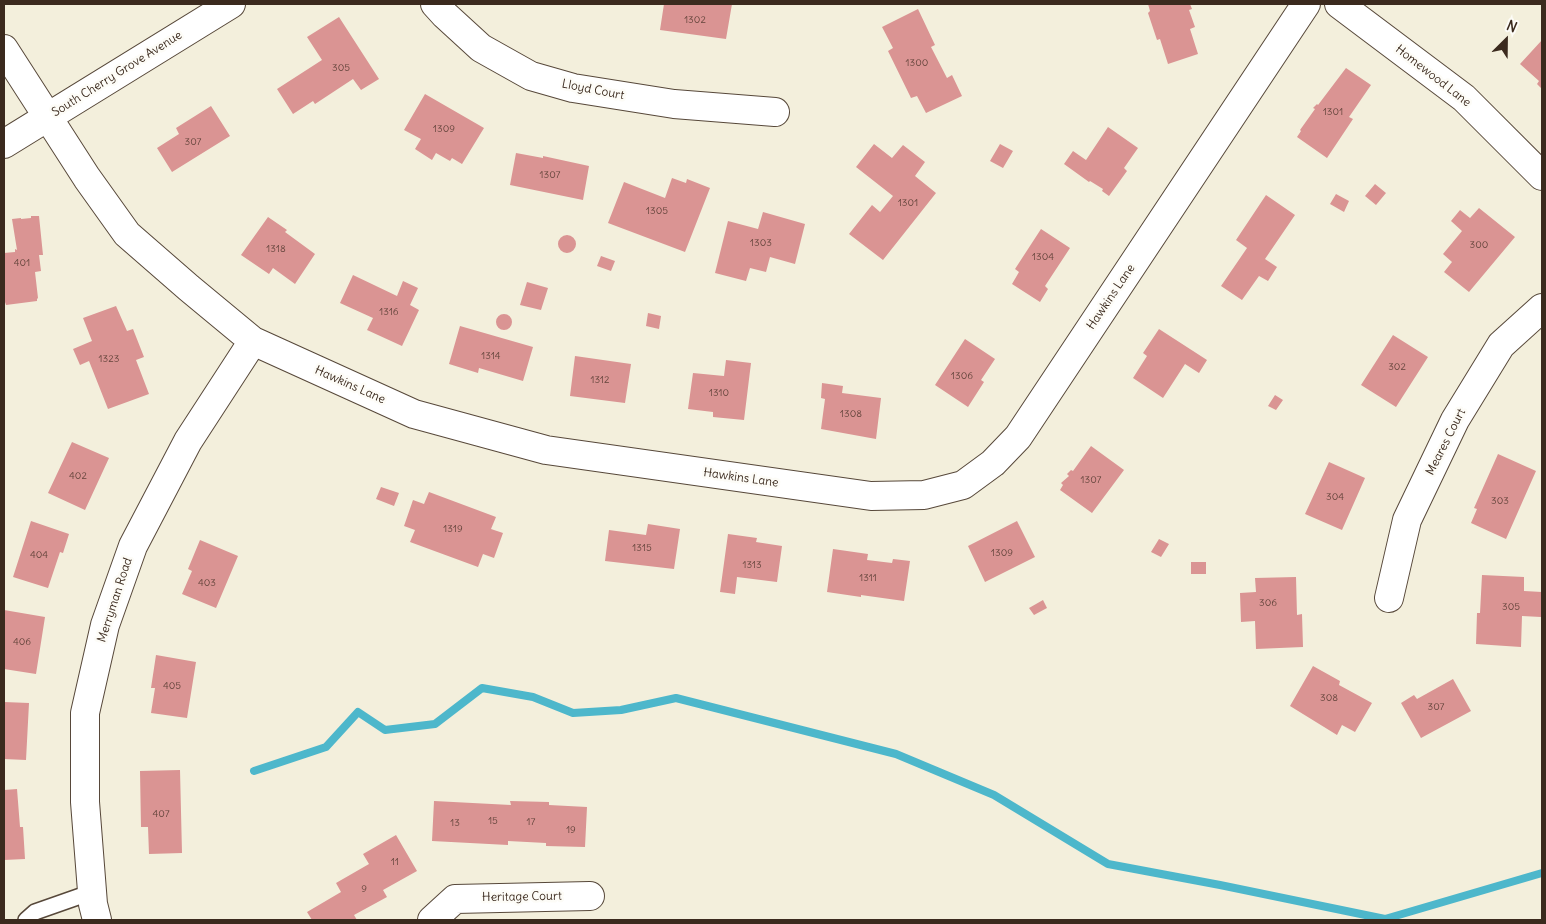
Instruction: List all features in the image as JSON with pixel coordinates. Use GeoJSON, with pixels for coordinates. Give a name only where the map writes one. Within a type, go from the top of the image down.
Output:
{"type":"FeatureCollection","features":[{"type":"Feature","properties":{"kind":"street","name":"South Cherry Grove Avenue"},"geometry":{"type":"LineString","coordinates":[[4,144],[230,4]]}},
{"type":"Feature","properties":{"kind":"street","name":"Lloyd Court"},"geometry":{"type":"LineString","coordinates":[[435,4],[481,48],[531,76],[573,88],[674,104],[775,112]]}},
{"type":"Feature","properties":{"kind":"street","name":"Hawkins Lane"},"geometry":{"type":"LineString","coordinates":[[4,49],[49,116],[87,178],[127,234],[253,341],[414,414],[546,450],[871,496],[924,495],[963,485],[994,463],[1018,437],[1306,4]]}},
{"type":"Feature","properties":{"kind":"street","name":"Homewood Lane"},"geometry":{"type":"LineString","coordinates":[[1339,4],[1464,98],[1542,176]]}},
{"type":"Feature","properties":{"kind":"street","name":"Meares Court"},"geometry":{"type":"LineString","coordinates":[[1389,598],[1407,520],[1455,420],[1501,345],[1542,308]]}},
{"type":"Feature","properties":{"kind":"street","name":"Merryman Road"},"geometry":{"type":"LineString","coordinates":[[97,920],[93,904],[85,802],[85,713],[105,625],[133,546],[184,449],[253,341]]}},
{"type":"Feature","properties":{"kind":"street","name":"Heritage Court"},"geometry":{"type":"LineString","coordinates":[[432,920],[459,909],[590,896]]}},
{"type":"Feature","properties":{"kind":"lane"},"geometry":{"type":"LineString","coordinates":[[26,920],[35,912],[92,892]]}},
{"type":"Feature","properties":{"kind":"building"},"geometry":{"type":"Polygon","coordinates":[[[664,4],[732,4],[726,39],[660,30],[664,4]]]}},
{"type":"Feature","properties":{"kind":"building"},"geometry":{"type":"Polygon","coordinates":[[[1148,4],[1190,4],[1192,9],[1189,10],[1195,27],[1190,29],[1198,54],[1168,64],[1160,39],[1157,40],[1148,13],[1150,11],[1148,4]]]}},
{"type":"Feature","properties":{"kind":"building"},"geometry":{"type":"Polygon","coordinates":[[[918,9],[935,45],[931,47],[947,78],[952,75],[962,96],[926,113],[917,96],[911,98],[888,51],[893,48],[882,27],[918,9]]]}},
{"type":"Feature","properties":{"kind":"building"},"geometry":{"type":"Polygon","coordinates":[[[339,17],[379,79],[361,90],[353,79],[315,104],[313,101],[293,114],[277,89],[322,60],[307,37],[339,17]]]}},
{"type":"Feature","properties":{"kind":"building"},"geometry":{"type":"Polygon","coordinates":[[[1542,40],[1542,89],[1537,84],[1539,81],[1520,64],[1542,40]]]}},
{"type":"Feature","properties":{"kind":"building"},"geometry":{"type":"Polygon","coordinates":[[[1346,68],[1371,85],[1349,117],[1353,119],[1327,158],[1297,137],[1315,109],[1313,108],[1318,105],[1346,68]]]}},
{"type":"Feature","properties":{"kind":"building"},"geometry":{"type":"Polygon","coordinates":[[[425,94],[484,128],[462,164],[452,158],[450,161],[436,153],[432,160],[415,149],[421,139],[404,130],[425,94]]]}},
{"type":"Feature","properties":{"kind":"building"},"geometry":{"type":"Polygon","coordinates":[[[211,106],[230,136],[172,172],[157,148],[179,134],[176,128],[211,106]]]}},
{"type":"Feature","properties":{"kind":"building"},"geometry":{"type":"Polygon","coordinates":[[[1108,127],[1138,148],[1124,168],[1127,171],[1109,196],[1102,191],[1103,189],[1089,182],[1064,164],[1073,151],[1086,160],[1108,127]]]}},
{"type":"Feature","properties":{"kind":"building"},"geometry":{"type":"Polygon","coordinates":[[[874,144],[892,158],[903,145],[925,162],[915,176],[936,193],[883,260],[849,234],[872,205],[880,212],[893,196],[856,167],[874,144]]]}},
{"type":"Feature","properties":{"kind":"building"},"geometry":{"type":"Polygon","coordinates":[[[1000,144],[1013,151],[1003,168],[990,161],[1000,144]]]}},
{"type":"Feature","properties":{"kind":"building"},"geometry":{"type":"Polygon","coordinates":[[[516,153],[543,158],[543,156],[589,166],[583,200],[510,185],[516,153]]]}},
{"type":"Feature","properties":{"kind":"building"},"geometry":{"type":"Polygon","coordinates":[[[672,178],[686,183],[687,179],[710,188],[685,252],[608,223],[624,182],[665,198],[672,178]]]}},
{"type":"Feature","properties":{"kind":"building"},"geometry":{"type":"Polygon","coordinates":[[[1375,184],[1386,193],[1376,205],[1365,196],[1375,184]]]}},
{"type":"Feature","properties":{"kind":"building"},"geometry":{"type":"Polygon","coordinates":[[[1336,194],[1349,201],[1344,212],[1330,204],[1336,194]]]}},
{"type":"Feature","properties":{"kind":"building"},"geometry":{"type":"Polygon","coordinates":[[[1266,195],[1295,215],[1265,259],[1277,267],[1268,281],[1259,276],[1242,300],[1221,286],[1247,248],[1236,240],[1266,195]]]}},
{"type":"Feature","properties":{"kind":"building"},"geometry":{"type":"Polygon","coordinates":[[[1479,208],[1515,237],[1469,292],[1444,272],[1452,262],[1443,254],[1462,231],[1451,221],[1460,210],[1470,218],[1479,208]]]}},
{"type":"Feature","properties":{"kind":"building"},"geometry":{"type":"Polygon","coordinates":[[[763,212],[805,224],[795,264],[770,257],[766,272],[750,268],[746,281],[715,273],[728,221],[758,229],[763,212]]]}},
{"type":"Feature","properties":{"kind":"building"},"geometry":{"type":"Polygon","coordinates":[[[31,216],[39,216],[43,255],[39,255],[41,271],[35,272],[38,298],[37,301],[6,305],[4,303],[4,253],[17,250],[12,219],[31,218],[31,216]]]}},
{"type":"Feature","properties":{"kind":"building"},"geometry":{"type":"Polygon","coordinates":[[[268,217],[287,230],[285,232],[315,254],[295,284],[273,268],[269,274],[241,255],[268,217]]]}},
{"type":"Feature","properties":{"kind":"building"},"geometry":{"type":"Polygon","coordinates":[[[1041,229],[1070,248],[1045,286],[1048,289],[1040,302],[1012,284],[1019,272],[1015,269],[1041,229]]]}},
{"type":"Feature","properties":{"kind":"building"},"geometry":{"type":"Polygon","coordinates":[[[563,235],[571,235],[576,240],[574,251],[563,253],[558,248],[558,240],[563,235]]]}},
{"type":"Feature","properties":{"kind":"building"},"geometry":{"type":"Polygon","coordinates":[[[601,256],[615,261],[611,271],[597,266],[601,256]]]}},
{"type":"Feature","properties":{"kind":"building"},"geometry":{"type":"Polygon","coordinates":[[[353,275],[397,296],[403,281],[418,288],[410,305],[419,310],[402,346],[367,330],[373,318],[340,303],[353,275]]]}},
{"type":"Feature","properties":{"kind":"building"},"geometry":{"type":"Polygon","coordinates":[[[527,282],[548,288],[541,310],[520,305],[527,282]]]}},
{"type":"Feature","properties":{"kind":"building"},"geometry":{"type":"Polygon","coordinates":[[[116,306],[127,331],[133,329],[144,357],[136,360],[149,394],[108,409],[89,361],[80,365],[73,349],[92,341],[83,318],[116,306]]]}},
{"type":"Feature","properties":{"kind":"building"},"geometry":{"type":"Polygon","coordinates":[[[648,313],[661,316],[659,329],[646,326],[648,313]]]}},
{"type":"Feature","properties":{"kind":"building"},"geometry":{"type":"Polygon","coordinates":[[[504,314],[512,322],[504,330],[496,322],[504,314]]]}},
{"type":"Feature","properties":{"kind":"building"},"geometry":{"type":"Polygon","coordinates":[[[460,326],[533,347],[523,381],[479,368],[478,373],[449,364],[460,326]]]}},
{"type":"Feature","properties":{"kind":"building"},"geometry":{"type":"Polygon","coordinates":[[[1159,329],[1207,360],[1199,373],[1185,364],[1163,398],[1133,378],[1147,356],[1143,353],[1159,329]]]}},
{"type":"Feature","properties":{"kind":"building"},"geometry":{"type":"Polygon","coordinates":[[[1393,335],[1428,357],[1396,407],[1361,385],[1393,335]]]}},
{"type":"Feature","properties":{"kind":"building"},"geometry":{"type":"Polygon","coordinates":[[[965,339],[995,359],[981,380],[984,382],[968,407],[935,385],[965,339]]]}},
{"type":"Feature","properties":{"kind":"building"},"geometry":{"type":"Polygon","coordinates":[[[575,356],[631,364],[625,403],[570,396],[575,356]]]}},
{"type":"Feature","properties":{"kind":"building"},"geometry":{"type":"Polygon","coordinates":[[[726,360],[751,363],[744,420],[713,417],[713,412],[688,409],[693,373],[724,376],[726,360]]]}},
{"type":"Feature","properties":{"kind":"building"},"geometry":{"type":"Polygon","coordinates":[[[822,383],[843,386],[842,393],[881,398],[876,439],[821,429],[825,399],[821,398],[822,383]]]}},
{"type":"Feature","properties":{"kind":"building"},"geometry":{"type":"Polygon","coordinates":[[[1275,395],[1283,400],[1276,410],[1268,406],[1275,395]]]}},
{"type":"Feature","properties":{"kind":"building"},"geometry":{"type":"Polygon","coordinates":[[[72,442],[109,458],[85,510],[48,493],[72,442]]]}},
{"type":"Feature","properties":{"kind":"building"},"geometry":{"type":"Polygon","coordinates":[[[1091,446],[1124,470],[1092,513],[1060,490],[1063,485],[1061,483],[1069,476],[1067,474],[1071,470],[1073,471],[1091,446]]]}},
{"type":"Feature","properties":{"kind":"building"},"geometry":{"type":"Polygon","coordinates":[[[1498,454],[1536,471],[1506,539],[1471,523],[1477,509],[1474,508],[1498,454]]]}},
{"type":"Feature","properties":{"kind":"building"},"geometry":{"type":"Polygon","coordinates":[[[1329,462],[1365,478],[1342,530],[1305,514],[1329,462]]]}},
{"type":"Feature","properties":{"kind":"building"},"geometry":{"type":"Polygon","coordinates":[[[381,487],[399,493],[394,506],[376,499],[381,487]]]}},
{"type":"Feature","properties":{"kind":"building"},"geometry":{"type":"Polygon","coordinates":[[[429,492],[496,517],[491,529],[503,533],[494,558],[483,554],[478,567],[410,542],[415,530],[404,526],[413,500],[424,504],[429,492]]]}},
{"type":"Feature","properties":{"kind":"building"},"geometry":{"type":"Polygon","coordinates":[[[31,521],[69,534],[63,553],[60,552],[48,588],[13,577],[31,521]]]}},
{"type":"Feature","properties":{"kind":"building"},"geometry":{"type":"Polygon","coordinates":[[[1017,521],[1035,557],[985,582],[968,546],[1017,521]]]}},
{"type":"Feature","properties":{"kind":"building"},"geometry":{"type":"Polygon","coordinates":[[[648,524],[680,529],[674,569],[605,561],[609,530],[646,535],[648,524]]]}},
{"type":"Feature","properties":{"kind":"building"},"geometry":{"type":"Polygon","coordinates":[[[728,534],[757,538],[756,542],[782,546],[777,582],[737,577],[735,594],[720,592],[728,534]]]}},
{"type":"Feature","properties":{"kind":"building"},"geometry":{"type":"Polygon","coordinates":[[[1159,539],[1169,544],[1161,557],[1151,552],[1159,539]]]}},
{"type":"Feature","properties":{"kind":"building"},"geometry":{"type":"Polygon","coordinates":[[[200,540],[238,556],[216,608],[182,594],[192,571],[188,569],[200,540]]]}},
{"type":"Feature","properties":{"kind":"building"},"geometry":{"type":"Polygon","coordinates":[[[833,549],[868,554],[867,560],[892,563],[893,559],[910,561],[904,601],[827,592],[833,549]]]}},
{"type":"Feature","properties":{"kind":"building"},"geometry":{"type":"Polygon","coordinates":[[[1191,562],[1206,562],[1206,574],[1191,574],[1191,562]]]}},
{"type":"Feature","properties":{"kind":"building"},"geometry":{"type":"Polygon","coordinates":[[[1482,575],[1524,577],[1524,591],[1542,592],[1541,617],[1522,616],[1521,647],[1476,644],[1477,613],[1480,613],[1482,575]]]}},
{"type":"Feature","properties":{"kind":"building"},"geometry":{"type":"Polygon","coordinates":[[[1296,577],[1297,615],[1302,614],[1303,647],[1256,649],[1255,621],[1241,622],[1240,593],[1256,592],[1255,578],[1296,577]]]}},
{"type":"Feature","properties":{"kind":"building"},"geometry":{"type":"Polygon","coordinates":[[[1043,600],[1047,608],[1034,615],[1029,608],[1043,600]]]}},
{"type":"Feature","properties":{"kind":"building"},"geometry":{"type":"Polygon","coordinates":[[[4,610],[45,617],[36,674],[4,669],[4,610]]]}},
{"type":"Feature","properties":{"kind":"building"},"geometry":{"type":"Polygon","coordinates":[[[156,655],[196,662],[187,718],[151,713],[155,688],[151,688],[156,655]]]}},
{"type":"Feature","properties":{"kind":"building"},"geometry":{"type":"Polygon","coordinates":[[[1313,666],[1340,681],[1339,685],[1372,703],[1355,732],[1342,725],[1337,735],[1290,706],[1313,666]]]}},
{"type":"Feature","properties":{"kind":"building"},"geometry":{"type":"Polygon","coordinates":[[[1453,679],[1471,711],[1421,738],[1401,703],[1414,695],[1417,699],[1453,679]]]}},
{"type":"Feature","properties":{"kind":"building"},"geometry":{"type":"Polygon","coordinates":[[[4,702],[29,703],[26,760],[4,759],[4,702]]]}},
{"type":"Feature","properties":{"kind":"building"},"geometry":{"type":"Polygon","coordinates":[[[180,770],[182,853],[149,854],[148,827],[141,827],[140,771],[180,770]]]}},
{"type":"Feature","properties":{"kind":"building"},"geometry":{"type":"Polygon","coordinates":[[[17,789],[20,827],[23,827],[25,859],[4,860],[4,790],[17,789]]]}},
{"type":"Feature","properties":{"kind":"building"},"geometry":{"type":"Polygon","coordinates":[[[434,801],[511,805],[510,801],[549,802],[549,805],[587,807],[585,847],[546,846],[546,843],[508,841],[508,845],[432,841],[434,801]]]}},
{"type":"Feature","properties":{"kind":"building"},"geometry":{"type":"Polygon","coordinates":[[[396,835],[417,871],[383,890],[387,897],[354,915],[357,920],[312,920],[307,912],[341,892],[336,883],[369,864],[363,854],[396,835]]]}},
{"type":"Feature","properties":{"kind":"waterway"},"geometry":{"type":"LineString","coordinates":[[254,771],[326,747],[358,712],[385,730],[435,724],[482,688],[533,697],[573,713],[621,710],[676,698],[896,754],[994,795],[1108,864],[1385,919],[1542,873]]}}]}
